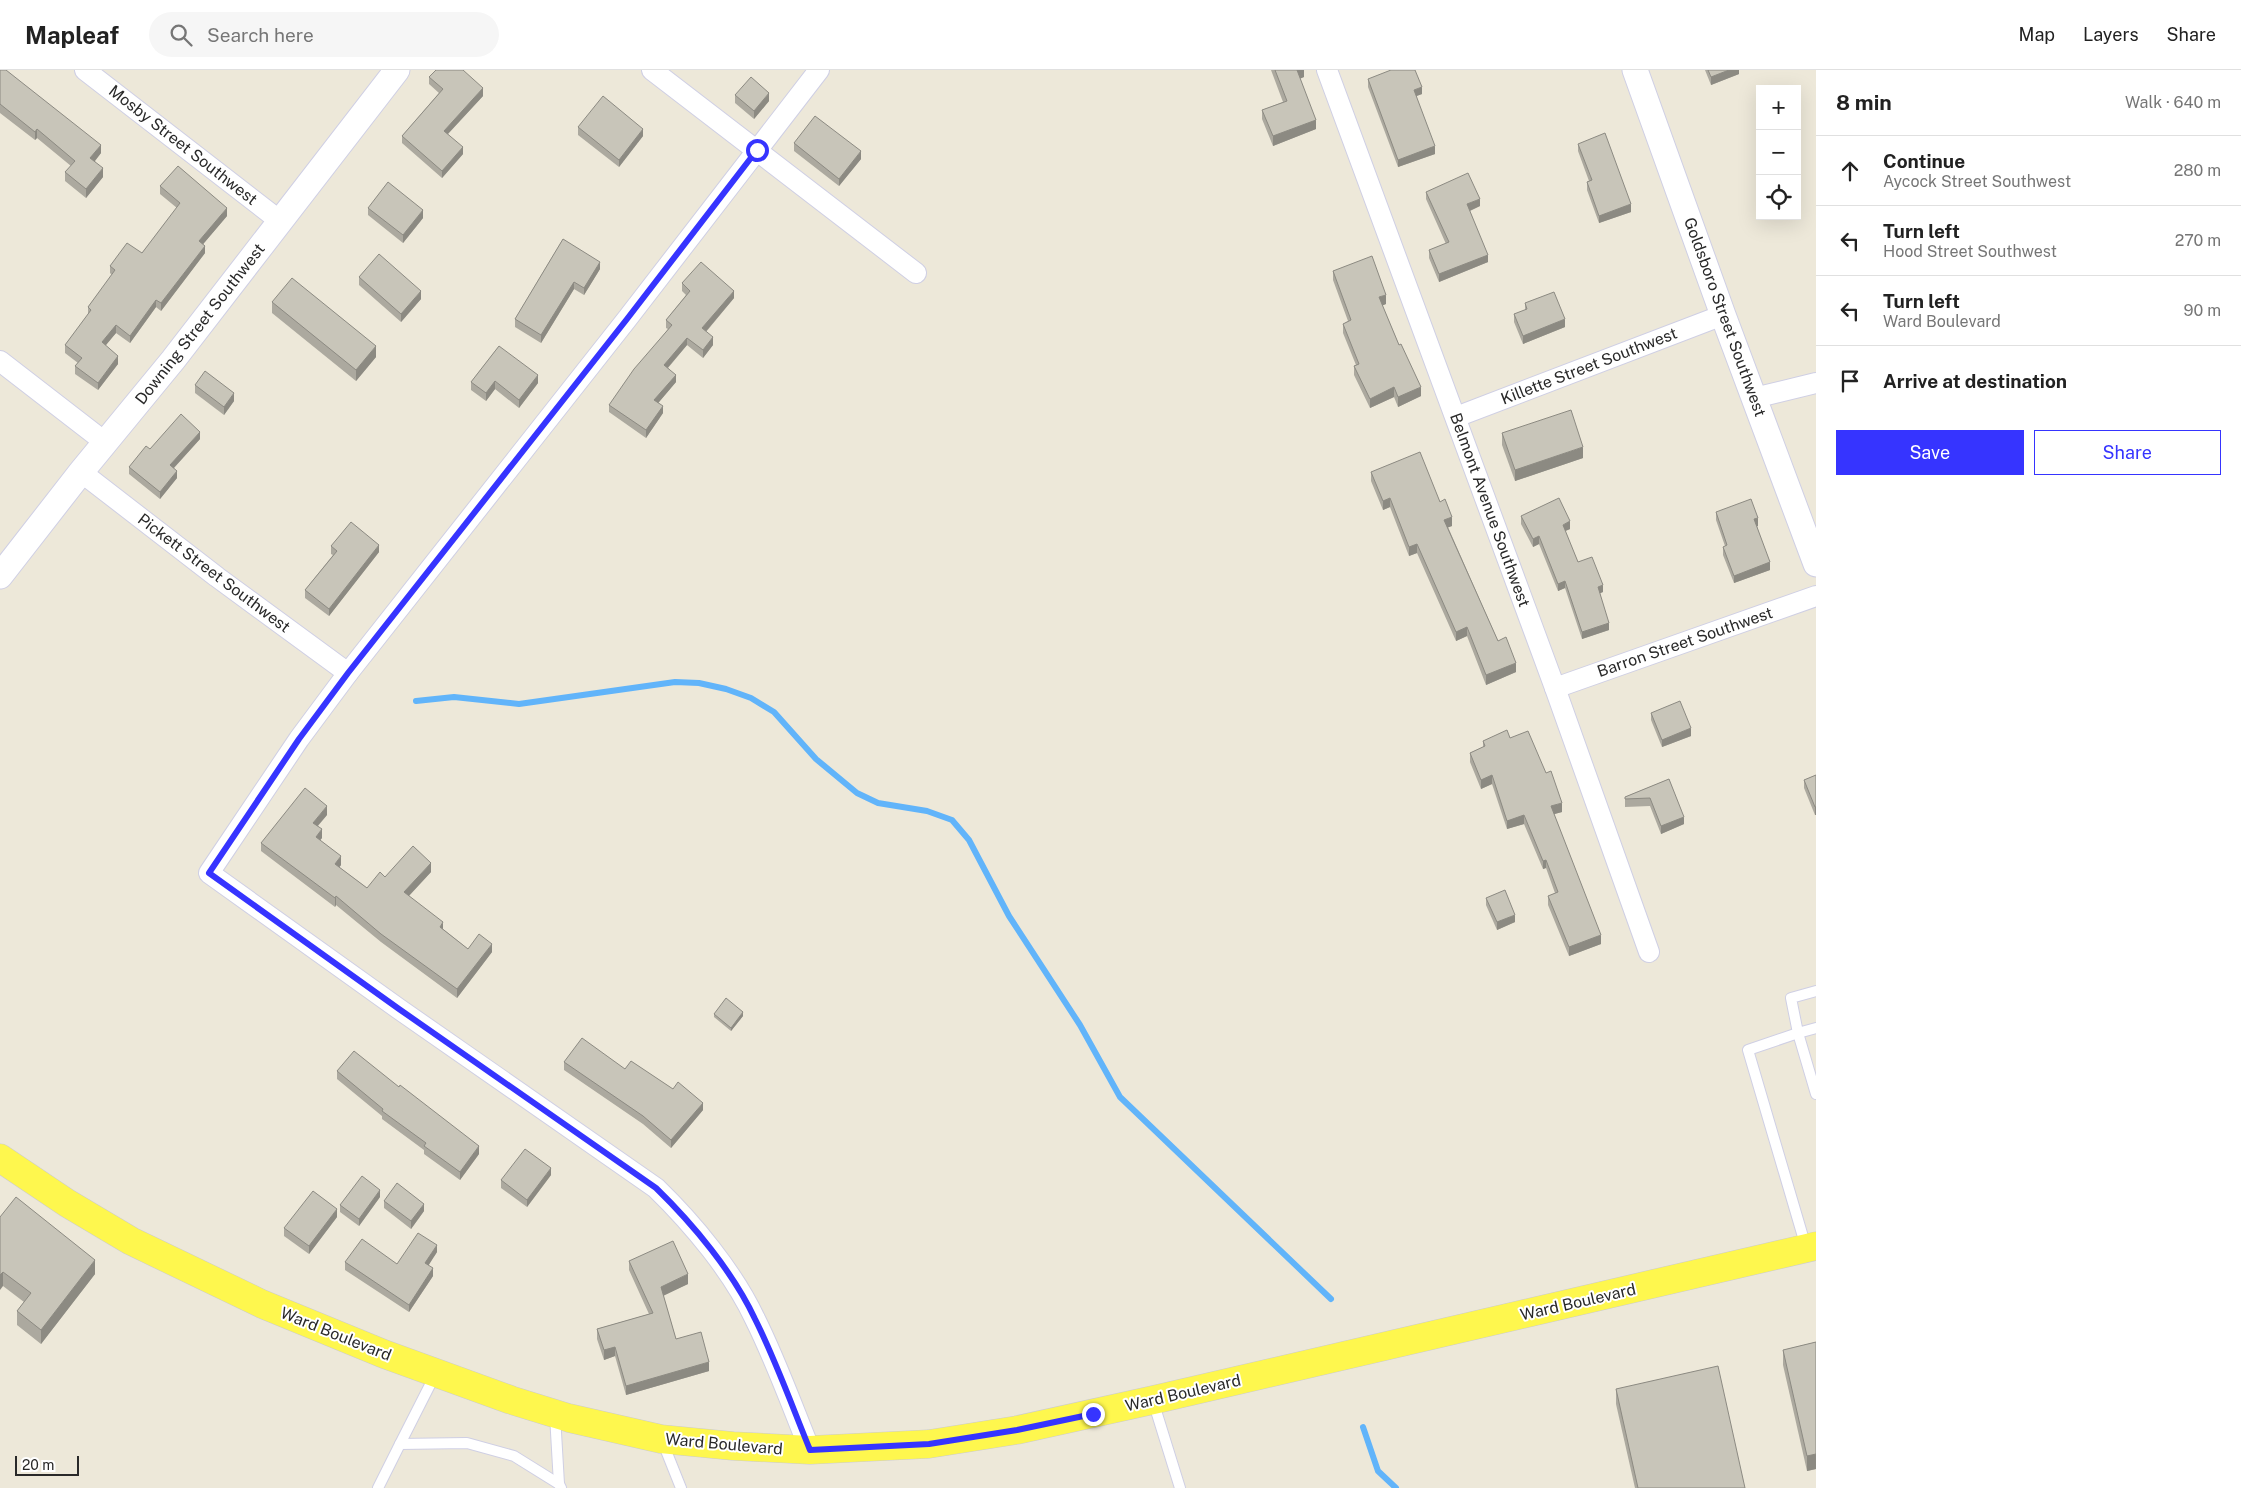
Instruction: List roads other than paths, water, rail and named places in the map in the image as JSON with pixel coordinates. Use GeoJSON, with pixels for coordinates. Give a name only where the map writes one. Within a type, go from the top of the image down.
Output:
{"type":"FeatureCollection","features":[{"type":"Feature","properties":{"kind":"main road","name":"Ward Boulevard"},"geometry":{"type":"LineString","coordinates":[[0,1158],[67,1203],[132,1241],[262,1304],[437,1373],[555,1414],[661,1439],[733,1446],[810,1450],[929,1444],[1017,1430],[1811,1247]]}},
{"type":"Feature","properties":{"kind":"street","name":"Mosby Street Southwest"},"geometry":{"type":"LineString","coordinates":[[85,70],[280,221]]}},
{"type":"Feature","properties":{"kind":"street","name":"Downing Street Southwest"},"geometry":{"type":"LineString","coordinates":[[0,576],[81,472],[173,360],[397,70]]}},
{"type":"Feature","properties":{"kind":"street"},"geometry":{"type":"LineString","coordinates":[[652,70],[916,274]]}},
{"type":"Feature","properties":{"kind":"street"},"geometry":{"type":"LineString","coordinates":[[810,1450],[755,1317],[727,1271],[682,1213],[656,1188],[399,1009],[209,873],[299,739],[348,673],[627,319],[819,70]]}},
{"type":"Feature","properties":{"kind":"street","name":"Belmont Avenue Southwest"},"geometry":{"type":"LineString","coordinates":[[1327,70],[1555,688],[1649,952]]}},
{"type":"Feature","properties":{"kind":"street","name":"Goldsboro Street Southwest"},"geometry":{"type":"LineString","coordinates":[[1635,70],[1723,315],[1816,564]]}},
{"type":"Feature","properties":{"kind":"street","name":"Killette Street Southwest"},"geometry":{"type":"LineString","coordinates":[[1456,417],[1723,315]]}},
{"type":"Feature","properties":{"kind":"street"},"geometry":{"type":"LineString","coordinates":[[0,361],[106,443]]}},
{"type":"Feature","properties":{"kind":"street"},"geometry":{"type":"LineString","coordinates":[[1754,398],[1816,384]]}},
{"type":"Feature","properties":{"kind":"street","name":"Pickett Street Southwest"},"geometry":{"type":"LineString","coordinates":[[81,472],[216,576],[348,673]]}},
{"type":"Feature","properties":{"kind":"street","name":"Barron Street Southwest"},"geometry":{"type":"LineString","coordinates":[[1555,688],[1816,596]]}},
{"type":"Feature","properties":{"kind":"lane"},"geometry":{"type":"LineString","coordinates":[[1816,991],[1791,998],[1798,1033],[1816,1094]]}},
{"type":"Feature","properties":{"kind":"lane"},"geometry":{"type":"LineString","coordinates":[[1811,1247],[1748,1050],[1816,1028]]}},
{"type":"Feature","properties":{"kind":"lane"},"geometry":{"type":"LineString","coordinates":[[378,1488],[437,1373]]}},
{"type":"Feature","properties":{"kind":"lane"},"geometry":{"type":"LineString","coordinates":[[1153,1400],[1180,1488]]}},
{"type":"Feature","properties":{"kind":"lane"},"geometry":{"type":"LineString","coordinates":[[555,1414],[560,1486]]}},
{"type":"Feature","properties":{"kind":"lane"},"geometry":{"type":"LineString","coordinates":[[661,1439],[681,1488]]}},
{"type":"Feature","properties":{"kind":"lane"},"geometry":{"type":"LineString","coordinates":[[400,1444],[468,1443],[514,1456],[560,1486]]}},
{"type":"Feature","properties":{"kind":"waterway"},"geometry":{"type":"LineString","coordinates":[[416,701],[454,697],[519,704],[675,682],[699,683],[726,689],[751,698],[774,712],[816,759],[857,793],[878,803],[927,811],[952,820],[969,840],[1009,916],[1080,1025],[1120,1097],[1331,1299]]}},
{"type":"Feature","properties":{"kind":"waterway"},"geometry":{"type":"LineString","coordinates":[[1363,1427],[1378,1471],[1396,1488]]}}]}
